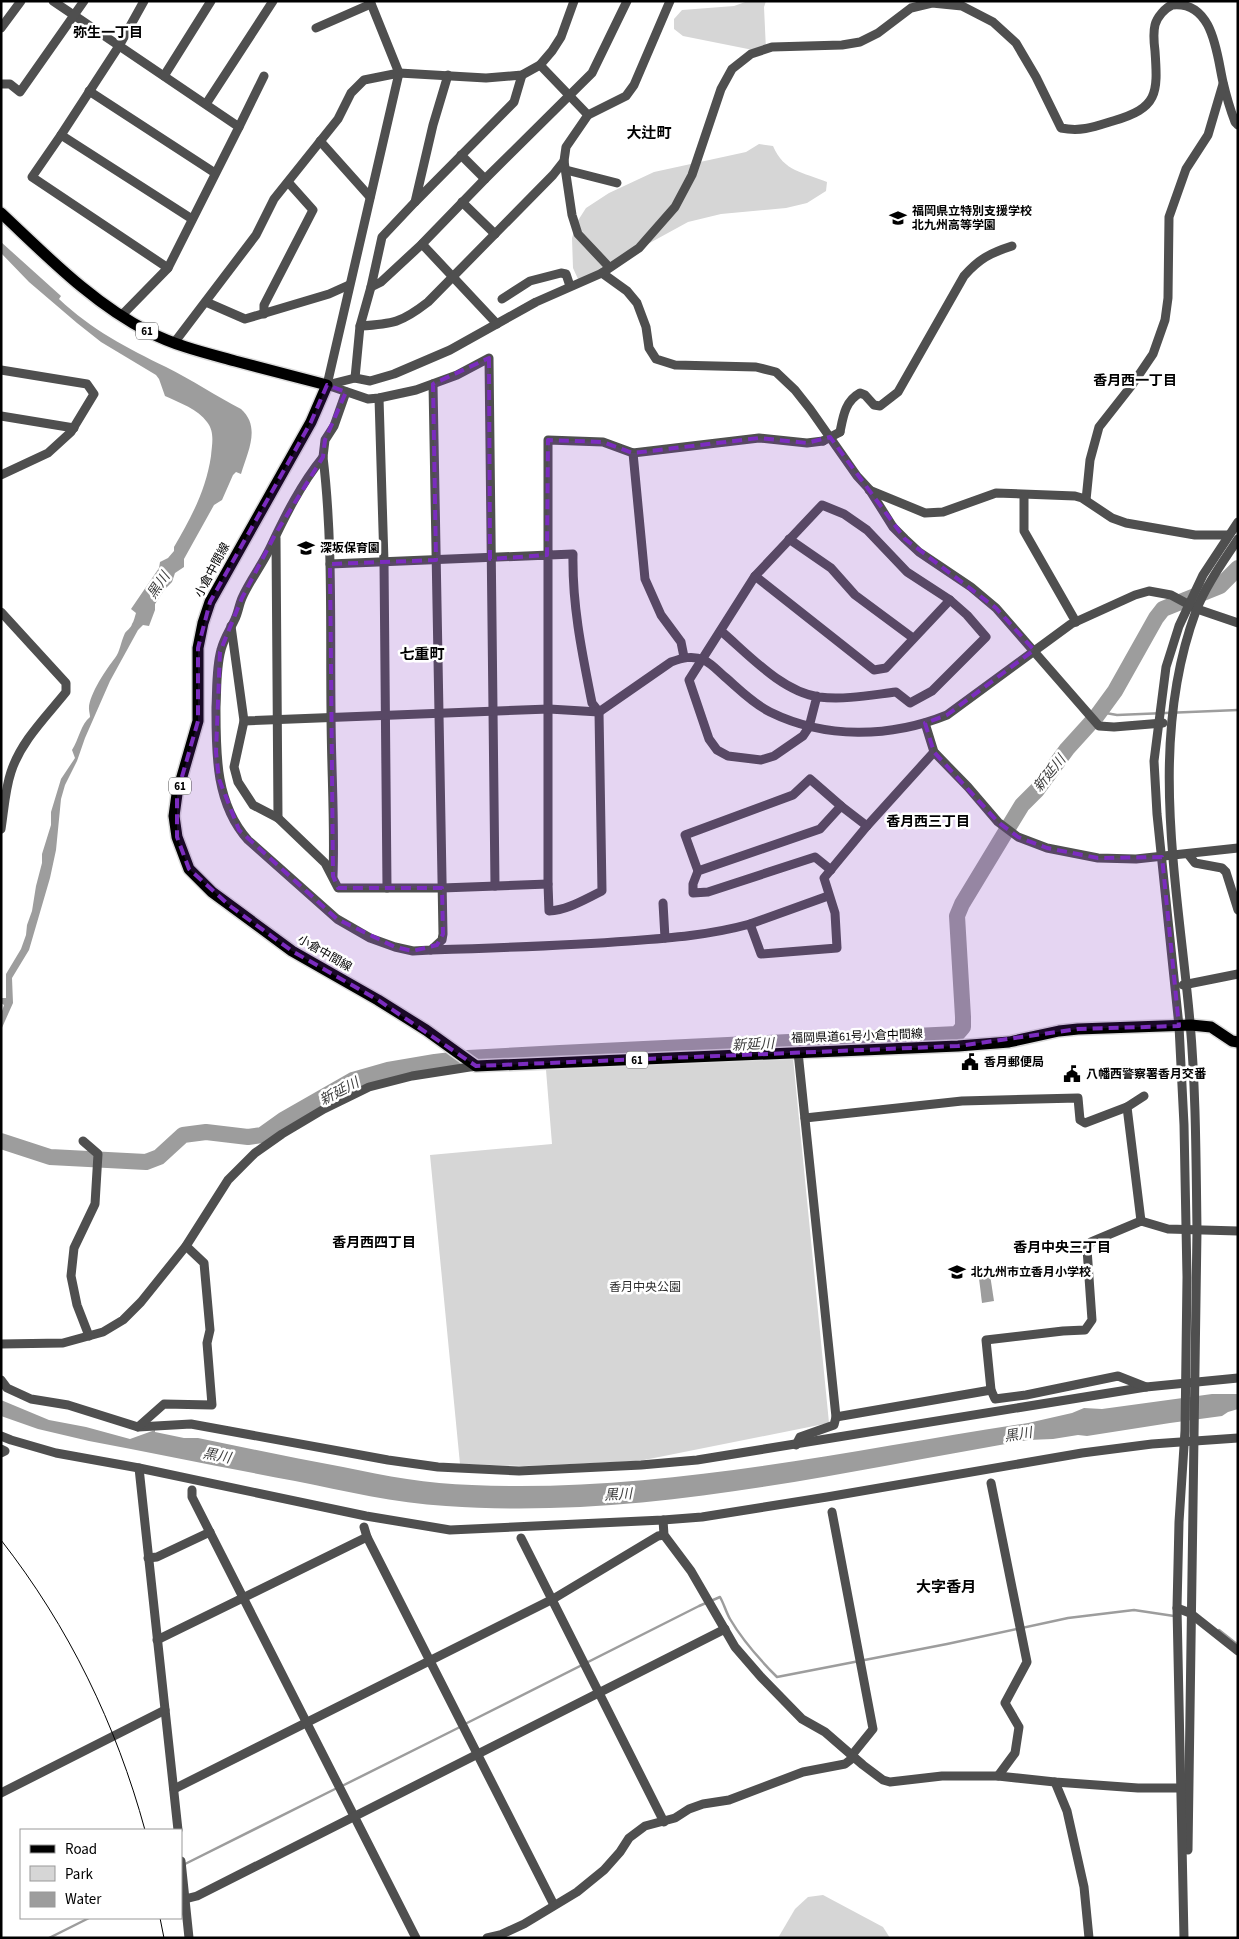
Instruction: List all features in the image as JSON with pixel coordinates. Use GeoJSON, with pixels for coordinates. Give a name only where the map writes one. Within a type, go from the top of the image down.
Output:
{"type":"FeatureCollection","features":[{"type":"Feature","properties":{"kind":"main road","name":"61"},"geometry":{"type":"LineString","coordinates":[[1,213],[60,268],[93,295],[121,316],[149,332],[174,343],[327,385]]}},
{"type":"Feature","properties":{"kind":"main road","name":"小倉中間線"},"geometry":{"type":"LineString","coordinates":[[327,385],[311,422],[210,602],[203,623],[198,648],[198,722],[177,794],[174,816],[177,837],[189,868],[212,892],[292,951],[426,1030],[476,1066]]}},
{"type":"Feature","properties":{"kind":"main road","name":"61"},"geometry":{"type":"LineString","coordinates":[[1185,1025],[1211,1027],[1232,1041],[1238,1042]]}},
{"type":"Feature","properties":{"kind":"main road","name":"福岡県道61号小倉中間線"},"geometry":{"type":"LineString","coordinates":[[476,1066],[989,1044],[1078,1029],[1185,1025]]}},
{"type":"Feature","properties":{"kind":"street"},"geometry":{"type":"LineString","coordinates":[[1,28],[21,1]]}},
{"type":"Feature","properties":{"kind":"street"},"geometry":{"type":"LineString","coordinates":[[53,1],[239,127]]}},
{"type":"Feature","properties":{"kind":"street"},"geometry":{"type":"LineString","coordinates":[[1,84],[10,84],[20,92],[84,1]]}},
{"type":"Feature","properties":{"kind":"street"},"geometry":{"type":"LineString","coordinates":[[144,1],[120,46],[32,177],[168,268]]}},
{"type":"Feature","properties":{"kind":"street"},"geometry":{"type":"LineString","coordinates":[[164,76],[211,1]]}},
{"type":"Feature","properties":{"kind":"street"},"geometry":{"type":"LineString","coordinates":[[206,104],[273,1]]}},
{"type":"Feature","properties":{"kind":"street"},"geometry":{"type":"LineString","coordinates":[[174,343],[256,235],[274,199],[338,119],[351,93],[364,80],[398,73],[486,78],[522,75],[540,65],[561,37],[574,1]]}},
{"type":"Feature","properties":{"kind":"street"},"geometry":{"type":"LineString","coordinates":[[371,287],[381,282],[422,244],[592,73],[626,1]]}},
{"type":"Feature","properties":{"kind":"street"},"geometry":{"type":"LineString","coordinates":[[670,1],[634,85],[626,96],[588,115],[566,147],[565,165],[572,215],[578,234],[605,270],[637,303],[646,327],[648,348],[656,359],[675,365],[756,366],[776,372],[795,390],[810,409],[893,527],[918,552],[971,587],[996,608],[1099,726],[1114,727],[1171,722]]}},
{"type":"Feature","properties":{"kind":"street"},"geometry":{"type":"LineString","coordinates":[[316,28],[370,2],[398,73],[327,385]]}},
{"type":"Feature","properties":{"kind":"street"},"geometry":{"type":"LineString","coordinates":[[327,385],[355,378],[370,380],[394,374],[450,350],[496,324],[605,270],[639,248],[675,207],[692,174],[721,89],[732,69],[750,54],[772,47],[842,45],[860,42],[878,33],[911,8],[932,3],[962,6],[993,22],[1016,43],[1036,77],[1061,128],[1075,131],[1133,115],[1145,107],[1152,98],[1156,86],[1155,24],[1161,14],[1171,6],[1184,3],[1196,6],[1204,14],[1213,34],[1223,83],[1235,122],[1238,125]]}},
{"type":"Feature","properties":{"kind":"street"},"geometry":{"type":"LineString","coordinates":[[540,65],[588,115]]}},
{"type":"Feature","properties":{"kind":"street"},"geometry":{"type":"LineString","coordinates":[[415,202],[433,125],[448,75]]}},
{"type":"Feature","properties":{"kind":"street"},"geometry":{"type":"LineString","coordinates":[[355,378],[360,326],[382,237],[514,102],[522,75]]}},
{"type":"Feature","properties":{"kind":"street"},"geometry":{"type":"LineString","coordinates":[[121,316],[168,268],[264,76]]}},
{"type":"Feature","properties":{"kind":"street"},"geometry":{"type":"LineString","coordinates":[[1086,500],[1090,460],[1099,427],[1132,385],[1153,354],[1165,320],[1168,298],[1169,217],[1186,169],[1208,135],[1223,83]]}},
{"type":"Feature","properties":{"kind":"street"},"geometry":{"type":"LineString","coordinates":[[89,90],[215,173]]}},
{"type":"Feature","properties":{"kind":"street"},"geometry":{"type":"LineString","coordinates":[[61,135],[192,220]]}},
{"type":"Feature","properties":{"kind":"street"},"geometry":{"type":"LineString","coordinates":[[320,140],[370,197]]}},
{"type":"Feature","properties":{"kind":"street"},"geometry":{"type":"LineString","coordinates":[[461,155],[485,179]]}},
{"type":"Feature","properties":{"kind":"street"},"geometry":{"type":"LineString","coordinates":[[565,165],[617,183]]}},
{"type":"Feature","properties":{"kind":"street"},"geometry":{"type":"LineString","coordinates":[[360,326],[390,324],[411,315],[428,302],[565,165]]}},
{"type":"Feature","properties":{"kind":"street"},"geometry":{"type":"LineString","coordinates":[[264,314],[264,305],[313,210],[288,182]]}},
{"type":"Feature","properties":{"kind":"street"},"geometry":{"type":"LineString","coordinates":[[462,202],[495,234]]}},
{"type":"Feature","properties":{"kind":"street"},"geometry":{"type":"LineString","coordinates":[[422,244],[496,324]]}},
{"type":"Feature","properties":{"kind":"street"},"geometry":{"type":"LineString","coordinates":[[330,564],[490,558],[547,555],[573,554],[572,585],[578,630],[592,703],[599,712],[602,890],[577,904],[556,911],[549,911],[547,555],[548,440],[604,442],[633,453],[759,438],[807,443],[823,441],[840,432],[844,411],[854,396],[860,393],[865,395],[874,405],[880,406],[898,392],[964,276],[978,261],[993,252],[1012,246]]}},
{"type":"Feature","properties":{"kind":"street"},"geometry":{"type":"LineString","coordinates":[[502,299],[530,281],[561,273],[566,274],[570,286]]}},
{"type":"Feature","properties":{"kind":"street"},"geometry":{"type":"LineString","coordinates":[[206,302],[246,319],[330,294],[349,285]]}},
{"type":"Feature","properties":{"kind":"street"},"geometry":{"type":"LineString","coordinates":[[327,385],[368,399],[379,398],[457,376],[489,358],[495,886]]}},
{"type":"Feature","properties":{"kind":"street"},"geometry":{"type":"LineString","coordinates":[[1,370],[87,384],[94,394],[74,428],[48,453],[1,475]]}},
{"type":"Feature","properties":{"kind":"street"},"geometry":{"type":"LineString","coordinates":[[431,950],[442,940],[443,934],[433,384]]}},
{"type":"Feature","properties":{"kind":"street"},"geometry":{"type":"LineString","coordinates":[[334,876],[330,564],[323,457],[325,440],[334,426],[346,392]]}},
{"type":"Feature","properties":{"kind":"street"},"geometry":{"type":"LineString","coordinates":[[379,398],[384,562],[387,888]]}},
{"type":"Feature","properties":{"kind":"street"},"geometry":{"type":"LineString","coordinates":[[1,416],[74,428]]}},
{"type":"Feature","properties":{"kind":"street"},"geometry":{"type":"LineString","coordinates":[[633,453],[644,579],[661,615],[681,642],[684,657]]}},
{"type":"Feature","properties":{"kind":"street"},"geometry":{"type":"LineString","coordinates":[[323,457],[312,471],[276,532],[270,548],[242,598],[236,619],[225,637],[220,652],[216,752],[219,779],[239,830],[338,919],[356,931],[395,948],[413,951],[522,948],[721,932],[750,924],[828,896]]}},
{"type":"Feature","properties":{"kind":"street"},"geometry":{"type":"LineString","coordinates":[[868,489],[925,513],[943,512],[996,494],[1075,496],[1086,500],[1112,518],[1126,523],[1195,535],[1228,535]]}},
{"type":"Feature","properties":{"kind":"street"},"geometry":{"type":"LineString","coordinates":[[1024,495],[1024,531],[1076,622]]}},
{"type":"Feature","properties":{"kind":"street"},"geometry":{"type":"LineString","coordinates":[[721,630],[776,678],[797,689],[817,696],[857,697],[896,692],[910,703],[932,690],[986,637],[967,615],[950,600],[907,572],[867,530],[844,514],[822,506],[755,576],[721,630],[704,660],[689,680],[709,739],[717,750],[728,756],[761,760],[774,756],[803,736],[809,727],[817,696]]}},
{"type":"Feature","properties":{"kind":"street"},"geometry":{"type":"LineString","coordinates":[[1190,1383],[1196,1230],[1195,1120],[1185,1025],[1175,986],[1154,761],[1166,667],[1188,604],[1203,575],[1238,522]]}},
{"type":"Feature","properties":{"kind":"street"},"geometry":{"type":"LineString","coordinates":[[276,532],[278,818]]}},
{"type":"Feature","properties":{"kind":"street"},"geometry":{"type":"LineString","coordinates":[[1184,1938],[1177,1608],[1190,1431],[1184,1126],[1187,985],[1169,786],[1171,722],[1179,668],[1197,609],[1215,574],[1238,539]]}},
{"type":"Feature","properties":{"kind":"street"},"geometry":{"type":"LineString","coordinates":[[789,540],[831,568],[855,595],[913,638]]}},
{"type":"Feature","properties":{"kind":"street"},"geometry":{"type":"LineString","coordinates":[[755,576],[874,670],[886,668],[950,600]]}},
{"type":"Feature","properties":{"kind":"street"},"geometry":{"type":"LineString","coordinates":[[244,721],[549,709],[599,712],[671,662],[684,657],[704,660],[752,701],[769,711],[809,727],[854,733],[893,730],[925,723],[946,714],[1076,622],[1135,595],[1149,591],[1171,595],[1197,609],[1238,623]]}},
{"type":"Feature","properties":{"kind":"street"},"geometry":{"type":"LineString","coordinates":[[1,612],[66,683],[66,692],[18,756],[9,780],[1,829]]}},
{"type":"Feature","properties":{"kind":"street"},"geometry":{"type":"LineString","coordinates":[[231,626],[244,721],[234,768],[238,782],[253,805],[278,818],[325,863],[334,876],[338,888],[442,888],[548,884]]}},
{"type":"Feature","properties":{"kind":"street"},"geometry":{"type":"LineString","coordinates":[[925,723],[934,752],[968,786],[998,822],[1018,837],[1048,848],[1098,858],[1136,859],[1238,848]]}},
{"type":"Feature","properties":{"kind":"street"},"geometry":{"type":"LineString","coordinates":[[750,924],[761,954],[837,948],[835,913],[828,896],[824,878],[867,826],[934,752]]}},
{"type":"Feature","properties":{"kind":"street"},"geometry":{"type":"LineString","coordinates":[[831,870],[815,857],[708,892],[693,893],[693,884],[698,871],[685,835],[793,795],[810,779],[867,826]]}},
{"type":"Feature","properties":{"kind":"street"},"geometry":{"type":"LineString","coordinates":[[698,871],[820,829],[841,806]]}},
{"type":"Feature","properties":{"kind":"street"},"geometry":{"type":"LineString","coordinates":[[1188,854],[1195,863],[1222,868],[1226,872],[1238,910]]}},
{"type":"Feature","properties":{"kind":"street"},"geometry":{"type":"LineString","coordinates":[[662,903],[665,938]]}},
{"type":"Feature","properties":{"kind":"street"},"geometry":{"type":"LineString","coordinates":[[1175,986],[1238,974]]}},
{"type":"Feature","properties":{"kind":"street"},"geometry":{"type":"LineString","coordinates":[[796,1445],[800,1437],[834,1426],[836,1417],[798,1052]]}},
{"type":"Feature","properties":{"kind":"street"},"geometry":{"type":"LineString","coordinates":[[1,1344],[63,1343],[103,1332],[123,1320],[141,1302],[186,1246],[228,1180],[255,1152],[282,1134],[350,1095],[369,1087],[412,1076],[476,1066]]}},
{"type":"Feature","properties":{"kind":"street"},"geometry":{"type":"LineString","coordinates":[[805,1118],[962,1101],[1078,1098],[1080,1120],[1085,1123],[1127,1107],[1144,1096]]}},
{"type":"Feature","properties":{"kind":"street"},"geometry":{"type":"LineString","coordinates":[[1127,1107],[1141,1221]]}},
{"type":"Feature","properties":{"kind":"street"},"geometry":{"type":"LineString","coordinates":[[83,1141],[98,1154],[95,1204],[74,1248],[71,1276],[78,1306],[89,1336]]}},
{"type":"Feature","properties":{"kind":"street"},"geometry":{"type":"LineString","coordinates":[[1146,1387],[1118,1376],[995,1400],[991,1390],[986,1340],[1085,1330],[1092,1320],[1087,1249],[1091,1242],[1141,1221],[1168,1229],[1238,1231]]}},
{"type":"Feature","properties":{"kind":"street"},"geometry":{"type":"LineString","coordinates":[[138,1427],[164,1404],[212,1405],[207,1343],[210,1330],[204,1263],[186,1246]]}},
{"type":"Feature","properties":{"kind":"street"},"geometry":{"type":"LineString","coordinates":[[1,1380],[7,1388],[31,1399],[68,1405],[138,1427],[190,1424],[388,1460],[438,1466],[519,1471],[641,1465],[697,1460],[1146,1387],[1238,1378]]}},
{"type":"Feature","properties":{"kind":"street"},"geometry":{"type":"LineString","coordinates":[[836,1417],[991,1390]]}},
{"type":"Feature","properties":{"kind":"street"},"geometry":{"type":"LineString","coordinates":[[1,1436],[56,1453],[138,1468],[366,1516],[450,1530],[702,1517],[1082,1453],[1152,1444],[1238,1438]]}},
{"type":"Feature","properties":{"kind":"street"},"geometry":{"type":"LineString","coordinates":[[1189,1442],[1189,1938]]}},
{"type":"Feature","properties":{"kind":"street"},"geometry":{"type":"LineString","coordinates":[[1,1449],[5,1451],[1,1453]]}},
{"type":"Feature","properties":{"kind":"street"},"geometry":{"type":"LineString","coordinates":[[138,1468],[178,1829]]}},
{"type":"Feature","properties":{"kind":"street"},"geometry":{"type":"LineString","coordinates":[[991,1483],[1027,1662],[1005,1703],[1019,1727],[1015,1752],[998,1776]]}},
{"type":"Feature","properties":{"kind":"street"},"geometry":{"type":"LineString","coordinates":[[192,1490],[192,1497],[416,1938]]}},
{"type":"Feature","properties":{"kind":"street"},"geometry":{"type":"LineString","coordinates":[[487,1938],[500,1935],[524,1924],[577,1892],[604,1870],[620,1852],[629,1838],[645,1826],[675,1818],[689,1809],[703,1804],[729,1800],[803,1772],[845,1764],[853,1756],[873,1728],[832,1512]]}},
{"type":"Feature","properties":{"kind":"street"},"geometry":{"type":"LineString","coordinates":[[663,1520],[664,1535],[691,1571],[735,1647],[802,1719],[825,1732],[883,1780],[890,1782],[942,1776],[998,1776],[1138,1788],[1180,1788]]}},
{"type":"Feature","properties":{"kind":"street"},"geometry":{"type":"LineString","coordinates":[[364,1526],[366,1536],[554,1905]]}},
{"type":"Feature","properties":{"kind":"street"},"geometry":{"type":"LineString","coordinates":[[148,1558],[156,1557],[210,1532]]}},
{"type":"Feature","properties":{"kind":"street"},"geometry":{"type":"LineString","coordinates":[[174,1789],[552,1599],[658,1536],[664,1535]]}},
{"type":"Feature","properties":{"kind":"street"},"geometry":{"type":"LineString","coordinates":[[157,1640],[366,1536]]}},
{"type":"Feature","properties":{"kind":"street"},"geometry":{"type":"LineString","coordinates":[[521,1538],[664,1822]]}},
{"type":"Feature","properties":{"kind":"street"},"geometry":{"type":"LineString","coordinates":[[1177,1608],[1190,1614],[1238,1651]]}},
{"type":"Feature","properties":{"kind":"street"},"geometry":{"type":"LineString","coordinates":[[185,1899],[197,1896],[725,1629]]}},
{"type":"Feature","properties":{"kind":"street"},"geometry":{"type":"LineString","coordinates":[[1,1793],[165,1710]]}},
{"type":"Feature","properties":{"kind":"street"},"geometry":{"type":"LineString","coordinates":[[1055,1782],[1067,1811],[1084,1887],[1089,1938]]}},
{"type":"Feature","properties":{"kind":"street"},"geometry":{"type":"LineString","coordinates":[[182,1870],[189,1938]]}},
{"type":"Feature","properties":{"kind":"highlighted area"},"geometry":{"type":"Polygon","coordinates":[[[489,358],[490,559],[547,555],[548,440],[603,442],[633,453],[759,438],[807,443],[830,437],[905,539],[996,608],[1034,650],[947,715],[925,723],[934,752],[998,822],[1018,837],[1047,848],[1098,858],[1162,857],[1179,1026],[1078,1029],[958,1046],[476,1066],[378,1000],[292,951],[230,906],[189,869],[177,837],[177,794],[198,721],[198,648],[210,602],[311,422],[327,385],[346,392],[325,440],[323,457],[276,533],[242,598],[220,652],[216,752],[219,779],[239,830],[337,919],[395,947],[413,951],[437,945],[443,934],[442,888],[338,888],[333,876],[330,564],[436,560],[433,384],[489,358]]]}},
{"type":"Feature","properties":{"kind":"green space"},"geometry":{"type":"Polygon","coordinates":[[[748,1],[766,1],[764,7],[766,50],[753,50],[683,36],[674,29],[674,19],[682,10],[734,6],[748,1]]]}},
{"type":"Feature","properties":{"kind":"green space"},"geometry":{"type":"Polygon","coordinates":[[[759,144],[773,146],[777,155],[795,170],[827,182],[826,191],[807,203],[786,208],[721,214],[688,222],[646,245],[605,276],[578,279],[573,268],[572,238],[577,222],[586,208],[609,193],[654,172],[746,152],[759,144]]]}},
{"type":"Feature","properties":{"kind":"green space","name":"香月中央公園"},"geometry":{"type":"Polygon","coordinates":[[[793,1058],[829,1423],[639,1461],[524,1466],[460,1464],[430,1155],[552,1144],[546,1070],[793,1058]]]}},
{"type":"Feature","properties":{"kind":"green space"},"geometry":{"type":"Polygon","coordinates":[[[823,1895],[883,1927],[890,1938],[778,1938],[795,1909],[808,1897],[823,1895]]]}},
{"type":"Feature","properties":{"kind":"water","name":"黒川"},"geometry":{"type":"Polygon","coordinates":[[[1,242],[61,296],[59,299],[84,320],[124,345],[241,409],[247,416],[252,431],[241,474],[236,472],[233,475],[222,500],[214,505],[184,559],[184,567],[175,573],[172,582],[155,604],[155,610],[149,626],[143,625],[138,630],[110,681],[65,785],[61,799],[56,850],[50,878],[29,950],[12,978],[13,1003],[1,1030],[1,1014],[4,1005],[1,1003],[1,998],[6,998],[6,974],[21,949],[26,935],[42,863],[42,854],[51,825],[51,812],[61,779],[75,758],[72,750],[84,724],[90,717],[90,703],[95,690],[117,656],[125,633],[131,627],[136,613],[131,609],[159,568],[160,562],[168,558],[174,551],[174,547],[197,503],[209,468],[212,438],[210,426],[199,413],[165,396],[156,375],[101,342],[29,282],[1,253],[1,242]]]}},
{"type":"Feature","properties":{"kind":"water"},"geometry":{"type":"Polygon","coordinates":[[[989,1268],[994,1301],[982,1303],[978,1270],[989,1268]]]}},
{"type":"Feature","properties":{"kind":"water","name":"黒川"},"geometry":{"type":"Polygon","coordinates":[[[1212,1394],[1238,1394],[1238,1409],[1222,1416],[1087,1436],[1078,1435],[1028,1440],[739,1491],[593,1506],[519,1509],[446,1506],[370,1496],[89,1441],[38,1429],[1,1416],[1,1400],[49,1420],[86,1427],[130,1439],[155,1430],[155,1432],[184,1438],[198,1438],[407,1479],[472,1485],[542,1486],[612,1483],[751,1468],[1028,1423],[1072,1413],[1084,1408],[1102,1409],[1212,1394]]]}},
{"type":"Feature","properties":{"kind":"waterway","name":"新延川"},"geometry":{"type":"LineString","coordinates":[[1,1141],[50,1157],[146,1162],[159,1157],[183,1135],[206,1132],[248,1137],[262,1135],[283,1120],[353,1080],[388,1070],[435,1062],[468,1058],[560,1053],[957,1034],[963,1027],[957,916],[962,904],[1022,805],[1037,790],[1067,749],[1096,717],[1115,691],[1163,609],[1220,586],[1238,568]]}},
{"type":"Feature","properties":{"kind":"waterway"},"geometry":{"type":"LineString","coordinates":[[1100,712],[1117,715],[1238,710]]}},
{"type":"Feature","properties":{"kind":"waterway"},"geometry":{"type":"LineString","coordinates":[[465,1724],[720,1597],[740,1635],[777,1677],[1068,1618],[1134,1610],[1174,1616]]}},
{"type":"Feature","properties":{"kind":"waterway"},"geometry":{"type":"LineString","coordinates":[[1219,1630],[1238,1645]]}},
{"type":"Feature","properties":{"kind":"waterway"},"geometry":{"type":"LineString","coordinates":[[342,1786],[460,1727]]}},
{"type":"Feature","properties":{"kind":"waterway"},"geometry":{"type":"LineString","coordinates":[[183,1865],[337,1788]]}},
{"type":"Feature","properties":{"kind":"waterway"},"geometry":{"type":"LineString","coordinates":[[49,1938],[87,1919]]}},
{"type":"Feature","properties":{"kind":"tram line"},"geometry":{"type":"LineString","coordinates":[[1,1540],[26,1573],[48,1607],[88,1678],[120,1752],[145,1829]]}},
{"type":"Feature","properties":{"kind":"tram line"},"geometry":{"type":"LineString","coordinates":[[160,1919],[164,1938]]}},
{"type":"Feature","properties":{"kind":"place","name":"福岡県立特別支援学校 北九州高等学園"},"geometry":{"type":"Point","coordinates":[898,218]}},
{"type":"Feature","properties":{"kind":"place","name":"深坂保育園"},"geometry":{"type":"Point","coordinates":[306,548]}},
{"type":"Feature","properties":{"kind":"place","name":"香月郵便局"},"geometry":{"type":"Point","coordinates":[970,1062]}},
{"type":"Feature","properties":{"kind":"place","name":"八幡西警察署香月交番"},"geometry":{"type":"Point","coordinates":[1072,1074]}},
{"type":"Feature","properties":{"kind":"place","name":"北九州市立香月小学校"},"geometry":{"type":"Point","coordinates":[957,1272]}},
{"type":"Feature","properties":{"kind":"district","name":"弥生一丁目"},"geometry":{"type":"Point","coordinates":[108,32]}},
{"type":"Feature","properties":{"kind":"district","name":"大辻町"},"geometry":{"type":"Point","coordinates":[649,133]}},
{"type":"Feature","properties":{"kind":"district","name":"香月西一丁目"},"geometry":{"type":"Point","coordinates":[1135,380]}},
{"type":"Feature","properties":{"kind":"district","name":"七重町"},"geometry":{"type":"Point","coordinates":[422,654]}},
{"type":"Feature","properties":{"kind":"district","name":"香月西三丁目"},"geometry":{"type":"Point","coordinates":[928,821]}},
{"type":"Feature","properties":{"kind":"district","name":"香月西四丁目"},"geometry":{"type":"Point","coordinates":[374,1242]}},
{"type":"Feature","properties":{"kind":"district","name":"香月中央三丁目"},"geometry":{"type":"Point","coordinates":[1062,1247]}},
{"type":"Feature","properties":{"kind":"district","name":"大字香月"},"geometry":{"type":"Point","coordinates":[946,1587]}}]}
